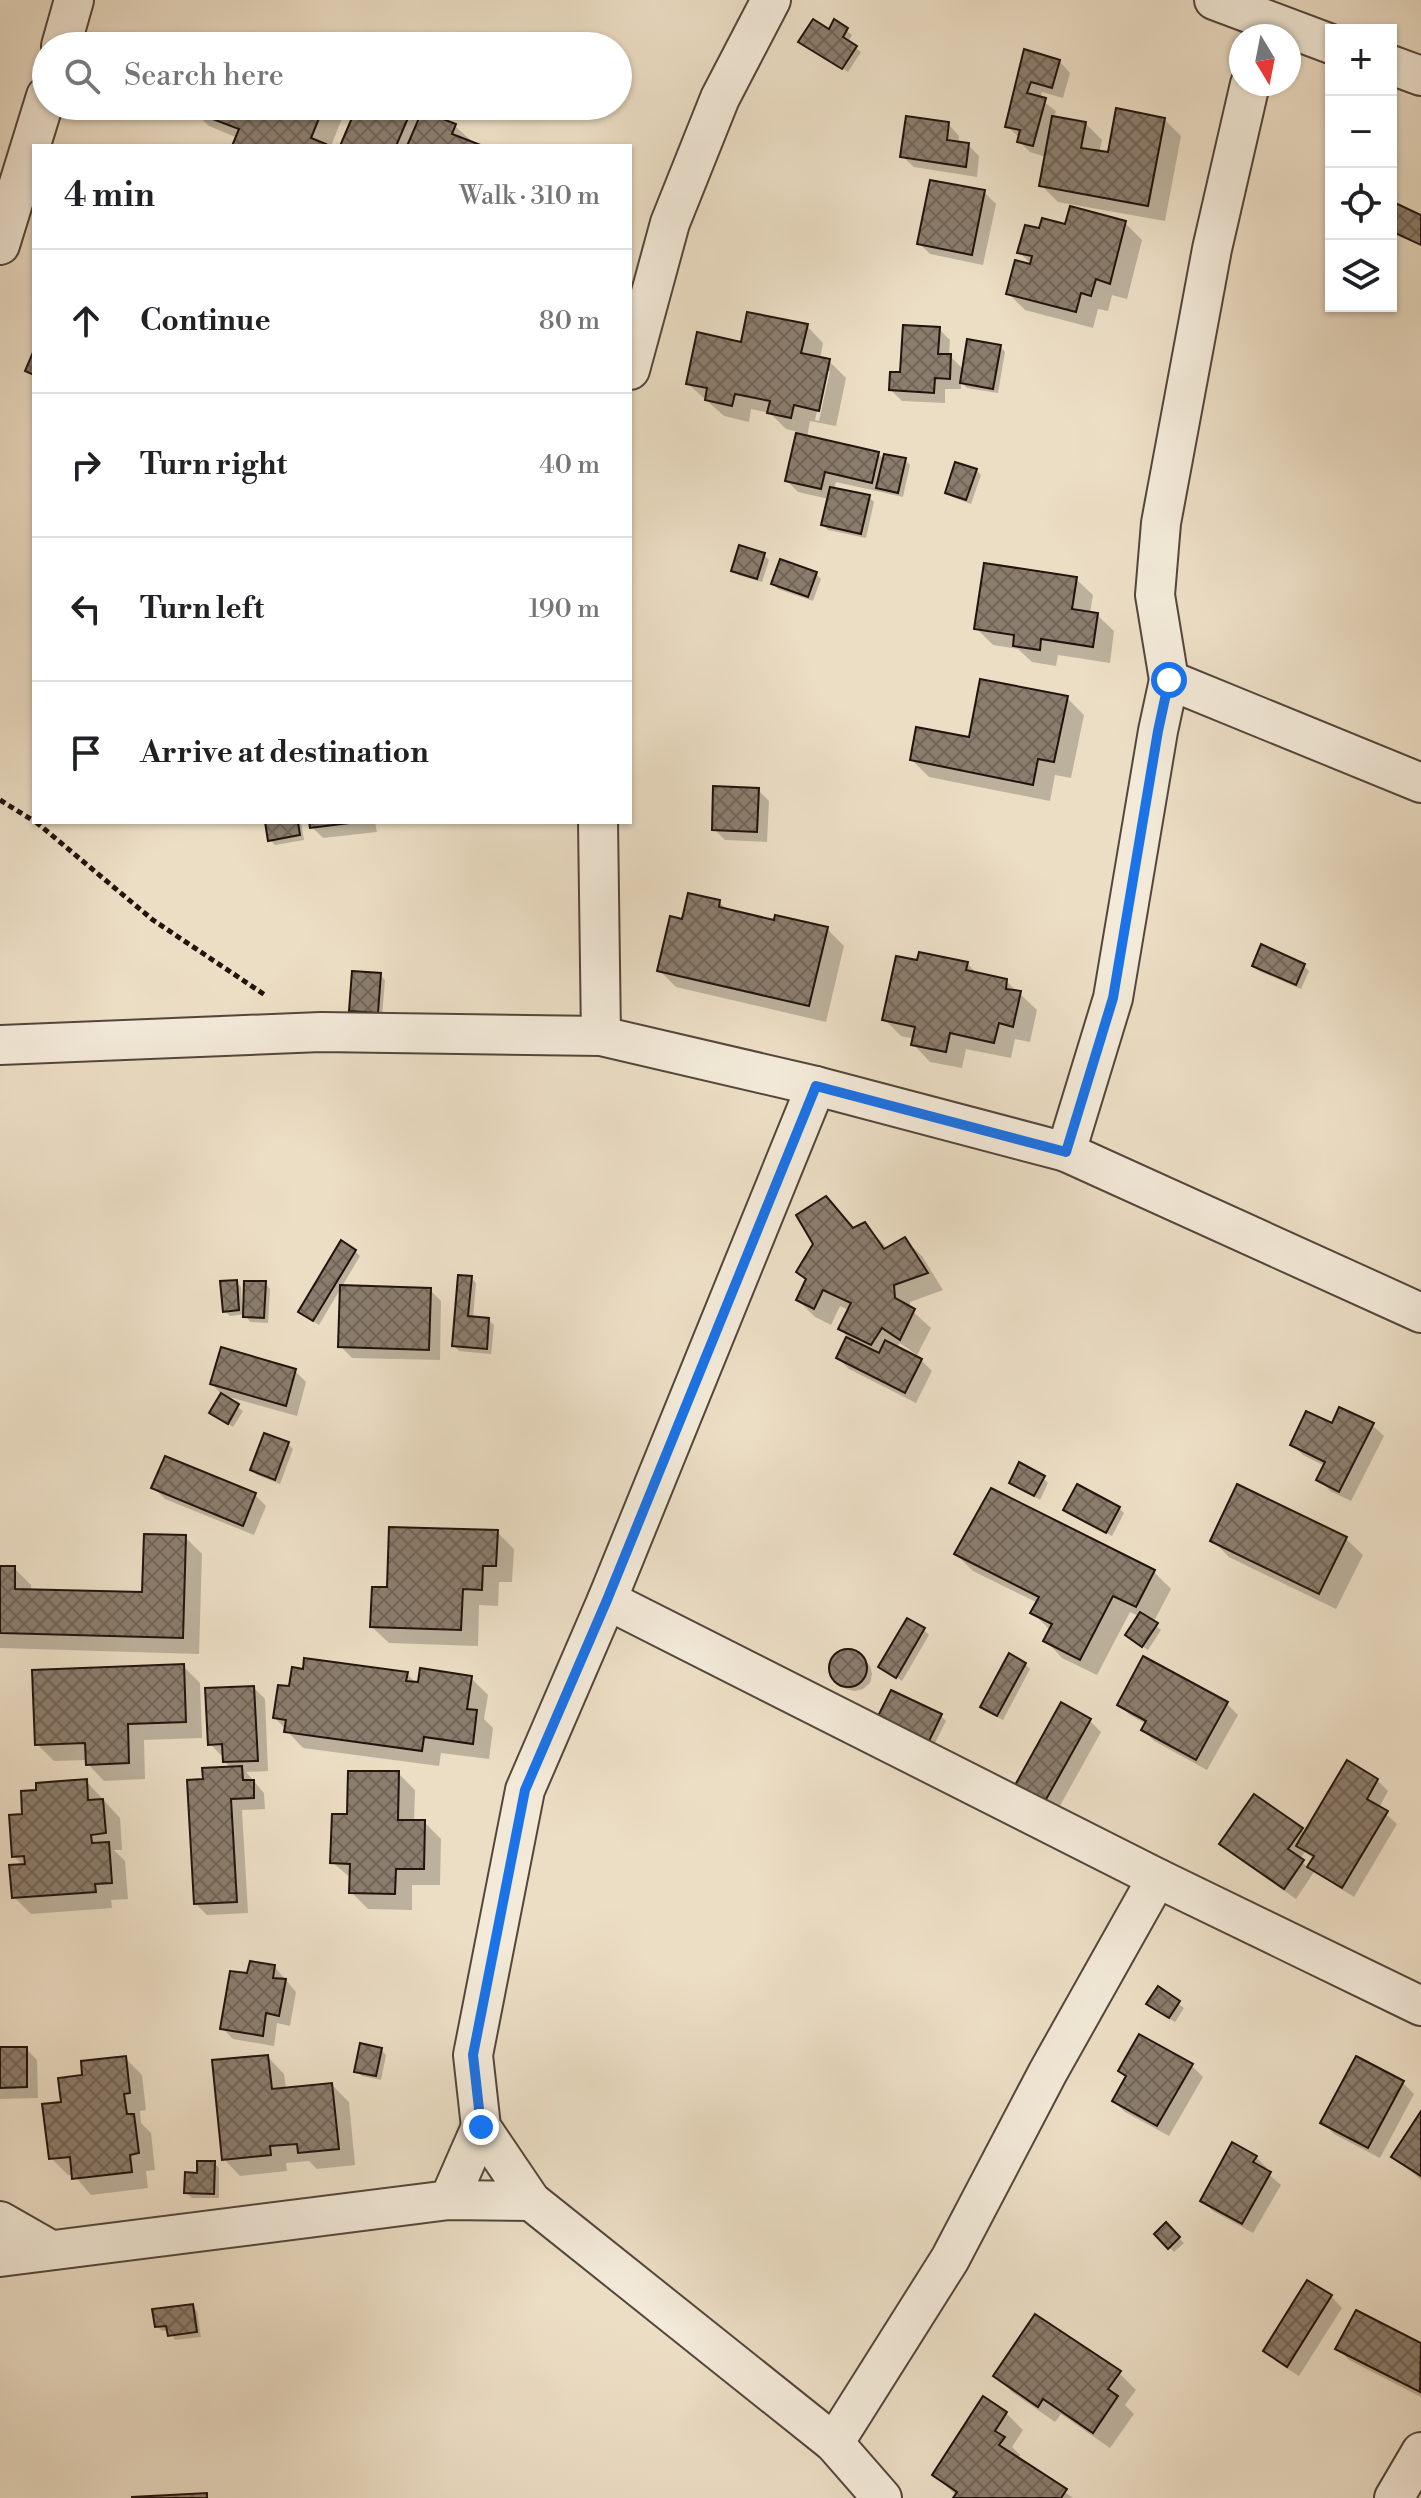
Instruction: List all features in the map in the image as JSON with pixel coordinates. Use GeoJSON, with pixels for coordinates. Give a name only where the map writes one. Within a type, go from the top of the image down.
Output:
{"type":"FeatureCollection","features":[{"type":"Feature","properties":{"kind":"street"},"geometry":{"type":"LineString","coordinates":[[65,32],[74,0]]}},
{"type":"Feature","properties":{"kind":"street"},"geometry":{"type":"LineString","coordinates":[[632,363],[670,223],[720,98],[771,0]]}},
{"type":"Feature","properties":{"kind":"street"},"geometry":{"type":"LineString","coordinates":[[1214,0],[1256,24]]}},
{"type":"Feature","properties":{"kind":"street"},"geometry":{"type":"LineString","coordinates":[[1301,37],[1325,43]]}},
{"type":"Feature","properties":{"kind":"street"},"geometry":{"type":"LineString","coordinates":[[1397,67],[1421,76]]}},
{"type":"Feature","properties":{"kind":"street"},"geometry":{"type":"LineString","coordinates":[[1066,1152],[1113,998],[1169,680],[1155,595],[1161,523],[1212,249],[1247,96]]}},
{"type":"Feature","properties":{"kind":"street"},"geometry":{"type":"LineString","coordinates":[[0,245],[39,120]]}},
{"type":"Feature","properties":{"kind":"street"},"geometry":{"type":"LineString","coordinates":[[1169,680],[1421,783]]}},
{"type":"Feature","properties":{"kind":"street"},"geometry":{"type":"LineString","coordinates":[[598,824],[601,1036]]}},
{"type":"Feature","properties":{"kind":"street"},"geometry":{"type":"LineString","coordinates":[[0,1045],[321,1032],[601,1036],[816,1086],[1066,1152],[1421,1313]]}},
{"type":"Feature","properties":{"kind":"street"},"geometry":{"type":"LineString","coordinates":[[816,1086],[607,1600],[525,1790],[473,2055],[481,2127],[531,2201],[834,2443],[882,2498]]}},
{"type":"Feature","properties":{"kind":"street"},"geometry":{"type":"LineString","coordinates":[[607,1600],[1157,1878],[1421,2006]]}},
{"type":"Feature","properties":{"kind":"street"},"geometry":{"type":"LineString","coordinates":[[834,2443],[950,2259],[1048,2072],[1157,1878]]}},
{"type":"Feature","properties":{"kind":"street"},"geometry":{"type":"LineString","coordinates":[[449,2200],[481,2127]]}},
{"type":"Feature","properties":{"kind":"street"},"geometry":{"type":"LineString","coordinates":[[0,2257],[449,2200],[531,2201]]}},
{"type":"Feature","properties":{"kind":"street"},"geometry":{"type":"LineString","coordinates":[[0,2221],[49,2249]]}},
{"type":"Feature","properties":{"kind":"street"},"geometry":{"type":"LineString","coordinates":[[1394,2498],[1421,2452]]}},
{"type":"Feature","properties":{"kind":"path"},"geometry":{"type":"LineString","coordinates":[[0,800],[32,819]]}},
{"type":"Feature","properties":{"kind":"path"},"geometry":{"type":"LineString","coordinates":[[39,824],[153,920],[269,998]]}},
{"type":"Feature","properties":{"kind":"building"},"geometry":{"type":"Polygon","coordinates":[[[813,19],[829,29],[834,19],[848,28],[843,37],[857,46],[842,69],[798,42],[813,19]]]}},
{"type":"Feature","properties":{"kind":"building"},"geometry":{"type":"Polygon","coordinates":[[[1024,49],[1060,60],[1052,88],[1031,82],[1027,93],[1046,98],[1033,146],[1017,142],[1020,130],[1005,127],[1024,49]]]}},
{"type":"Feature","properties":{"kind":"building"},"geometry":{"type":"Polygon","coordinates":[[[1116,108],[1165,118],[1148,206],[1039,186],[1052,116],[1086,122],[1081,148],[1108,152],[1116,108]]]}},
{"type":"Feature","properties":{"kind":"building"},"geometry":{"type":"Polygon","coordinates":[[[906,116],[949,122],[947,140],[969,143],[966,167],[900,157],[906,116]]]}},
{"type":"Feature","properties":{"kind":"building"},"geometry":{"type":"Polygon","coordinates":[[[215,120],[318,120],[311,138],[326,144],[233,144],[239,129],[215,120]]]}},
{"type":"Feature","properties":{"kind":"building"},"geometry":{"type":"Polygon","coordinates":[[[351,120],[407,120],[397,144],[341,144],[351,120]]]}},
{"type":"Feature","properties":{"kind":"building"},"geometry":{"type":"Polygon","coordinates":[[[418,120],[446,120],[456,124],[452,134],[478,144],[408,144],[418,120]]]}},
{"type":"Feature","properties":{"kind":"building"},"geometry":{"type":"Polygon","coordinates":[[[930,180],[985,190],[972,255],[917,244],[930,180]]]}},
{"type":"Feature","properties":{"kind":"building"},"geometry":{"type":"Polygon","coordinates":[[[1397,204],[1421,215],[1421,245],[1397,234],[1397,204]]]}},
{"type":"Feature","properties":{"kind":"building"},"geometry":{"type":"Polygon","coordinates":[[[1070,206],[1126,221],[1110,284],[1096,279],[1091,296],[1081,293],[1076,312],[1006,294],[1015,260],[1030,264],[1032,256],[1017,253],[1025,225],[1039,228],[1042,218],[1065,224],[1070,206]]]}},
{"type":"Feature","properties":{"kind":"building"},"geometry":{"type":"Polygon","coordinates":[[[747,312],[808,324],[801,353],[830,359],[819,411],[794,405],[791,418],[767,413],[770,401],[735,394],[732,406],[705,400],[707,388],[686,384],[697,332],[741,342],[747,312]]]}},
{"type":"Feature","properties":{"kind":"building"},"geometry":{"type":"Polygon","coordinates":[[[903,325],[940,327],[938,354],[951,354],[950,379],[935,378],[934,393],[889,390],[890,372],[900,372],[903,325]]]}},
{"type":"Feature","properties":{"kind":"building"},"geometry":{"type":"Polygon","coordinates":[[[967,339],[1001,345],[993,389],[960,383],[967,339]]]}},
{"type":"Feature","properties":{"kind":"building"},"geometry":{"type":"Polygon","coordinates":[[[32,355],[32,374],[25,371],[32,355]]]}},
{"type":"Feature","properties":{"kind":"building"},"geometry":{"type":"Polygon","coordinates":[[[796,433],[879,452],[872,483],[825,472],[821,489],[785,481],[796,433]]]}},
{"type":"Feature","properties":{"kind":"building"},"geometry":{"type":"Polygon","coordinates":[[[884,454],[906,458],[898,493],[876,488],[884,454]]]}},
{"type":"Feature","properties":{"kind":"building"},"geometry":{"type":"Polygon","coordinates":[[[955,462],[977,469],[966,500],[945,493],[955,462]]]}},
{"type":"Feature","properties":{"kind":"building"},"geometry":{"type":"Polygon","coordinates":[[[830,487],[870,495],[861,534],[821,525],[830,487]]]}},
{"type":"Feature","properties":{"kind":"building"},"geometry":{"type":"Polygon","coordinates":[[[739,545],[765,553],[757,579],[731,571],[739,545]]]}},
{"type":"Feature","properties":{"kind":"building"},"geometry":{"type":"Polygon","coordinates":[[[780,559],[817,572],[808,597],[771,584],[780,559]]]}},
{"type":"Feature","properties":{"kind":"building"},"geometry":{"type":"Polygon","coordinates":[[[984,563],[1077,577],[1072,609],[1098,613],[1093,647],[1041,639],[1040,650],[1013,646],[1014,635],[974,629],[984,563]]]}},
{"type":"Feature","properties":{"kind":"building"},"geometry":{"type":"Polygon","coordinates":[[[980,679],[1068,696],[1054,762],[1038,759],[1033,785],[910,760],[916,727],[969,737],[980,679]]]}},
{"type":"Feature","properties":{"kind":"building"},"geometry":{"type":"Polygon","coordinates":[[[713,786],[759,788],[757,832],[712,830],[713,786]]]}},
{"type":"Feature","properties":{"kind":"building"},"geometry":{"type":"Polygon","coordinates":[[[265,824],[298,824],[300,835],[268,841],[265,824]]]}},
{"type":"Feature","properties":{"kind":"building"},"geometry":{"type":"Polygon","coordinates":[[[309,824],[342,824],[310,828],[309,824]]]}},
{"type":"Feature","properties":{"kind":"building"},"geometry":{"type":"Polygon","coordinates":[[[688,893],[720,900],[719,907],[774,920],[775,915],[828,927],[809,1006],[657,971],[670,916],[682,919],[688,893]]]}},
{"type":"Feature","properties":{"kind":"building"},"geometry":{"type":"Polygon","coordinates":[[[1261,944],[1305,964],[1296,985],[1252,966],[1261,944]]]}},
{"type":"Feature","properties":{"kind":"building"},"geometry":{"type":"Polygon","coordinates":[[[919,952],[968,962],[966,970],[1007,979],[1006,989],[1021,991],[1013,1027],[999,1023],[994,1043],[950,1033],[946,1052],[911,1045],[915,1027],[882,1020],[896,956],[917,960],[919,952]]]}},
{"type":"Feature","properties":{"kind":"building"},"geometry":{"type":"Polygon","coordinates":[[[352,971],[381,973],[378,1013],[349,1011],[352,971]]]}},
{"type":"Feature","properties":{"kind":"building"},"geometry":{"type":"Polygon","coordinates":[[[826,1196],[853,1228],[865,1222],[884,1249],[905,1237],[928,1273],[894,1285],[895,1298],[915,1309],[900,1340],[882,1328],[871,1345],[838,1329],[851,1303],[823,1290],[814,1309],[796,1300],[806,1279],[796,1272],[813,1244],[796,1215],[826,1196]]]}},
{"type":"Feature","properties":{"kind":"building"},"geometry":{"type":"Polygon","coordinates":[[[341,1240],[356,1250],[313,1321],[298,1312],[341,1240]]]}},
{"type":"Feature","properties":{"kind":"building"},"geometry":{"type":"Polygon","coordinates":[[[458,1275],[472,1276],[468,1316],[489,1318],[487,1349],[452,1346],[458,1275]]]}},
{"type":"Feature","properties":{"kind":"building"},"geometry":{"type":"Polygon","coordinates":[[[237,1280],[239,1310],[223,1312],[220,1281],[237,1280]]]}},
{"type":"Feature","properties":{"kind":"building"},"geometry":{"type":"Polygon","coordinates":[[[244,1281],[266,1281],[264,1318],[243,1317],[244,1281]]]}},
{"type":"Feature","properties":{"kind":"building"},"geometry":{"type":"Polygon","coordinates":[[[340,1285],[431,1288],[429,1350],[338,1347],[340,1285]]]}},
{"type":"Feature","properties":{"kind":"building"},"geometry":{"type":"Polygon","coordinates":[[[846,1337],[879,1353],[885,1340],[922,1359],[905,1393],[836,1358],[846,1337]]]}},
{"type":"Feature","properties":{"kind":"building"},"geometry":{"type":"Polygon","coordinates":[[[221,1347],[296,1369],[286,1406],[210,1384],[221,1347]]]}},
{"type":"Feature","properties":{"kind":"building"},"geometry":{"type":"Polygon","coordinates":[[[221,1393],[239,1404],[228,1424],[209,1413],[221,1393]]]}},
{"type":"Feature","properties":{"kind":"building"},"geometry":{"type":"Polygon","coordinates":[[[1339,1407],[1374,1423],[1339,1492],[1316,1480],[1325,1462],[1290,1445],[1306,1411],[1332,1423],[1339,1407]]]}},
{"type":"Feature","properties":{"kind":"building"},"geometry":{"type":"Polygon","coordinates":[[[264,1433],[289,1442],[275,1480],[250,1470],[264,1433]]]}},
{"type":"Feature","properties":{"kind":"building"},"geometry":{"type":"Polygon","coordinates":[[[165,1456],[256,1493],[243,1526],[151,1488],[165,1456]]]}},
{"type":"Feature","properties":{"kind":"building"},"geometry":{"type":"Polygon","coordinates":[[[1019,1462],[1045,1476],[1034,1496],[1009,1483],[1019,1462]]]}},
{"type":"Feature","properties":{"kind":"building"},"geometry":{"type":"Polygon","coordinates":[[[1077,1484],[1120,1507],[1106,1533],[1063,1510],[1077,1484]]]}},
{"type":"Feature","properties":{"kind":"building"},"geometry":{"type":"Polygon","coordinates":[[[1237,1484],[1347,1537],[1319,1594],[1210,1541],[1237,1484]]]}},
{"type":"Feature","properties":{"kind":"building"},"geometry":{"type":"Polygon","coordinates":[[[991,1488],[1155,1570],[1136,1607],[1113,1596],[1080,1660],[1043,1641],[1052,1624],[1030,1613],[1039,1597],[954,1554],[991,1488]]]}},
{"type":"Feature","properties":{"kind":"building"},"geometry":{"type":"Polygon","coordinates":[[[389,1527],[498,1530],[496,1566],[483,1566],[482,1590],[463,1589],[461,1630],[370,1627],[372,1587],[387,1587],[389,1527]]]}},
{"type":"Feature","properties":{"kind":"building"},"geometry":{"type":"Polygon","coordinates":[[[144,1534],[186,1535],[183,1638],[0,1633],[0,1566],[15,1566],[15,1589],[142,1592],[144,1534]]]}},
{"type":"Feature","properties":{"kind":"building"},"geometry":{"type":"Polygon","coordinates":[[[1140,1612],[1158,1623],[1142,1647],[1125,1635],[1140,1612]]]}},
{"type":"Feature","properties":{"kind":"building"},"geometry":{"type":"Polygon","coordinates":[[[907,1618],[925,1628],[896,1678],[878,1667],[907,1618]]]}},
{"type":"Feature","properties":{"kind":"building"},"geometry":{"type":"Polygon","coordinates":[[[848,1649],[861,1655],[867,1668],[861,1681],[848,1687],[835,1681],[829,1668],[835,1655],[848,1649]]]}},
{"type":"Feature","properties":{"kind":"building"},"geometry":{"type":"Polygon","coordinates":[[[1009,1653],[1026,1663],[997,1716],[980,1707],[1009,1653]]]}},
{"type":"Feature","properties":{"kind":"building"},"geometry":{"type":"Polygon","coordinates":[[[1143,1656],[1228,1702],[1196,1760],[1141,1730],[1146,1721],[1117,1705],[1143,1656]]]}},
{"type":"Feature","properties":{"kind":"building"},"geometry":{"type":"Polygon","coordinates":[[[304,1658],[408,1672],[406,1681],[418,1682],[420,1668],[472,1676],[467,1709],[477,1710],[473,1744],[424,1737],[422,1751],[284,1732],[286,1720],[273,1718],[278,1685],[289,1686],[292,1667],[303,1669],[304,1658]]]}},
{"type":"Feature","properties":{"kind":"building"},"geometry":{"type":"Polygon","coordinates":[[[184,1664],[186,1722],[128,1724],[129,1763],[86,1765],[85,1743],[35,1745],[32,1670],[184,1664]]]}},
{"type":"Feature","properties":{"kind":"building"},"geometry":{"type":"Polygon","coordinates":[[[254,1686],[258,1761],[223,1762],[222,1744],[208,1745],[205,1688],[254,1686]]]}},
{"type":"Feature","properties":{"kind":"building"},"geometry":{"type":"Polygon","coordinates":[[[891,1690],[942,1714],[929,1741],[878,1716],[891,1690]]]}},
{"type":"Feature","properties":{"kind":"building"},"geometry":{"type":"Polygon","coordinates":[[[1061,1702],[1091,1719],[1044,1803],[1014,1787],[1061,1702]]]}},
{"type":"Feature","properties":{"kind":"building"},"geometry":{"type":"Polygon","coordinates":[[[1347,1760],[1378,1779],[1367,1799],[1388,1811],[1342,1888],[1307,1867],[1314,1856],[1296,1846],[1347,1760]]]}},
{"type":"Feature","properties":{"kind":"building"},"geometry":{"type":"Polygon","coordinates":[[[242,1766],[243,1780],[254,1780],[254,1798],[231,1799],[237,1902],[194,1904],[187,1780],[203,1779],[202,1768],[242,1766]]]}},
{"type":"Feature","properties":{"kind":"building"},"geometry":{"type":"Polygon","coordinates":[[[348,1771],[399,1771],[398,1820],[425,1820],[424,1869],[396,1869],[395,1894],[349,1893],[350,1864],[330,1863],[332,1814],[347,1814],[348,1771]]]}},
{"type":"Feature","properties":{"kind":"building"},"geometry":{"type":"Polygon","coordinates":[[[87,1779],[88,1800],[103,1799],[106,1833],[91,1835],[92,1843],[109,1842],[112,1883],[95,1884],[96,1892],[12,1898],[9,1865],[25,1864],[24,1856],[12,1857],[9,1815],[22,1814],[21,1791],[36,1790],[36,1783],[87,1779]]]}},
{"type":"Feature","properties":{"kind":"building"},"geometry":{"type":"Polygon","coordinates":[[[1254,1794],[1303,1828],[1288,1849],[1304,1860],[1284,1889],[1219,1844],[1254,1794]]]}},
{"type":"Feature","properties":{"kind":"building"},"geometry":{"type":"Polygon","coordinates":[[[250,1961],[275,1965],[273,1978],[286,1979],[279,2016],[266,2013],[263,2036],[220,2029],[230,1971],[247,1973],[250,1961]]]}},
{"type":"Feature","properties":{"kind":"building"},"geometry":{"type":"Polygon","coordinates":[[[1158,1986],[1180,2001],[1169,2018],[1146,2004],[1158,1986]]]}},
{"type":"Feature","properties":{"kind":"building"},"geometry":{"type":"Polygon","coordinates":[[[1139,2034],[1193,2064],[1157,2126],[1112,2101],[1126,2076],[1118,2071],[1139,2034]]]}},
{"type":"Feature","properties":{"kind":"building"},"geometry":{"type":"Polygon","coordinates":[[[360,2043],[382,2048],[376,2076],[354,2072],[360,2043]]]}},
{"type":"Feature","properties":{"kind":"building"},"geometry":{"type":"Polygon","coordinates":[[[0,2047],[27,2047],[27,2087],[0,2088],[0,2047]]]}},
{"type":"Feature","properties":{"kind":"building"},"geometry":{"type":"Polygon","coordinates":[[[268,2055],[272,2089],[332,2083],[339,2149],[298,2153],[297,2144],[270,2146],[271,2155],[222,2160],[212,2060],[268,2055]]]}},
{"type":"Feature","properties":{"kind":"building"},"geometry":{"type":"Polygon","coordinates":[[[126,2056],[130,2093],[124,2094],[127,2114],[134,2114],[139,2153],[130,2155],[132,2172],[72,2179],[70,2157],[49,2159],[42,2104],[61,2102],[58,2078],[82,2075],[81,2061],[126,2056]]]}},
{"type":"Feature","properties":{"kind":"building"},"geometry":{"type":"Polygon","coordinates":[[[1356,2056],[1404,2081],[1368,2148],[1320,2123],[1356,2056]]]}},
{"type":"Feature","properties":{"kind":"building"},"geometry":{"type":"Polygon","coordinates":[[[1421,2111],[1421,2176],[1391,2157],[1421,2111]]]}},
{"type":"Feature","properties":{"kind":"building"},"geometry":{"type":"Polygon","coordinates":[[[1232,2142],[1257,2156],[1253,2162],[1271,2172],[1242,2224],[1200,2201],[1232,2142]]]}},
{"type":"Feature","properties":{"kind":"building"},"geometry":{"type":"Polygon","coordinates":[[[197,2161],[215,2161],[214,2194],[184,2193],[185,2172],[197,2173],[197,2161]]]}},
{"type":"Feature","properties":{"kind":"building"},"geometry":{"type":"Polygon","coordinates":[[[1166,2222],[1180,2237],[1168,2249],[1154,2234],[1166,2222]]]}},
{"type":"Feature","properties":{"kind":"building"},"geometry":{"type":"Polygon","coordinates":[[[1307,2280],[1332,2295],[1287,2367],[1263,2351],[1307,2280]]]}},
{"type":"Feature","properties":{"kind":"building"},"geometry":{"type":"Polygon","coordinates":[[[193,2304],[197,2332],[168,2336],[166,2326],[155,2327],[152,2309],[193,2304]]]}},
{"type":"Feature","properties":{"kind":"building"},"geometry":{"type":"Polygon","coordinates":[[[1356,2310],[1421,2343],[1420,2392],[1335,2349],[1356,2310]]]}},
{"type":"Feature","properties":{"kind":"building"},"geometry":{"type":"Polygon","coordinates":[[[1035,2314],[1121,2371],[1108,2389],[1118,2396],[1093,2433],[1043,2399],[1038,2407],[993,2376],[1035,2314]]]}},
{"type":"Feature","properties":{"kind":"building"},"geometry":{"type":"Polygon","coordinates":[[[983,2396],[1007,2412],[995,2431],[1005,2437],[999,2445],[1067,2489],[1061,2498],[953,2498],[957,2492],[932,2475],[983,2396]]]}},
{"type":"Feature","properties":{"kind":"building"},"geometry":{"type":"Polygon","coordinates":[[[207,2493],[207,2498],[132,2498],[132,2497],[207,2493]]]}},
{"type":"Feature","properties":{"kind":"route"},"geometry":{"type":"LineString","coordinates":[[481,2127],[473,2055],[525,1790],[607,1600],[816,1086],[1066,1152],[1113,998],[1169,680]]}}]}
